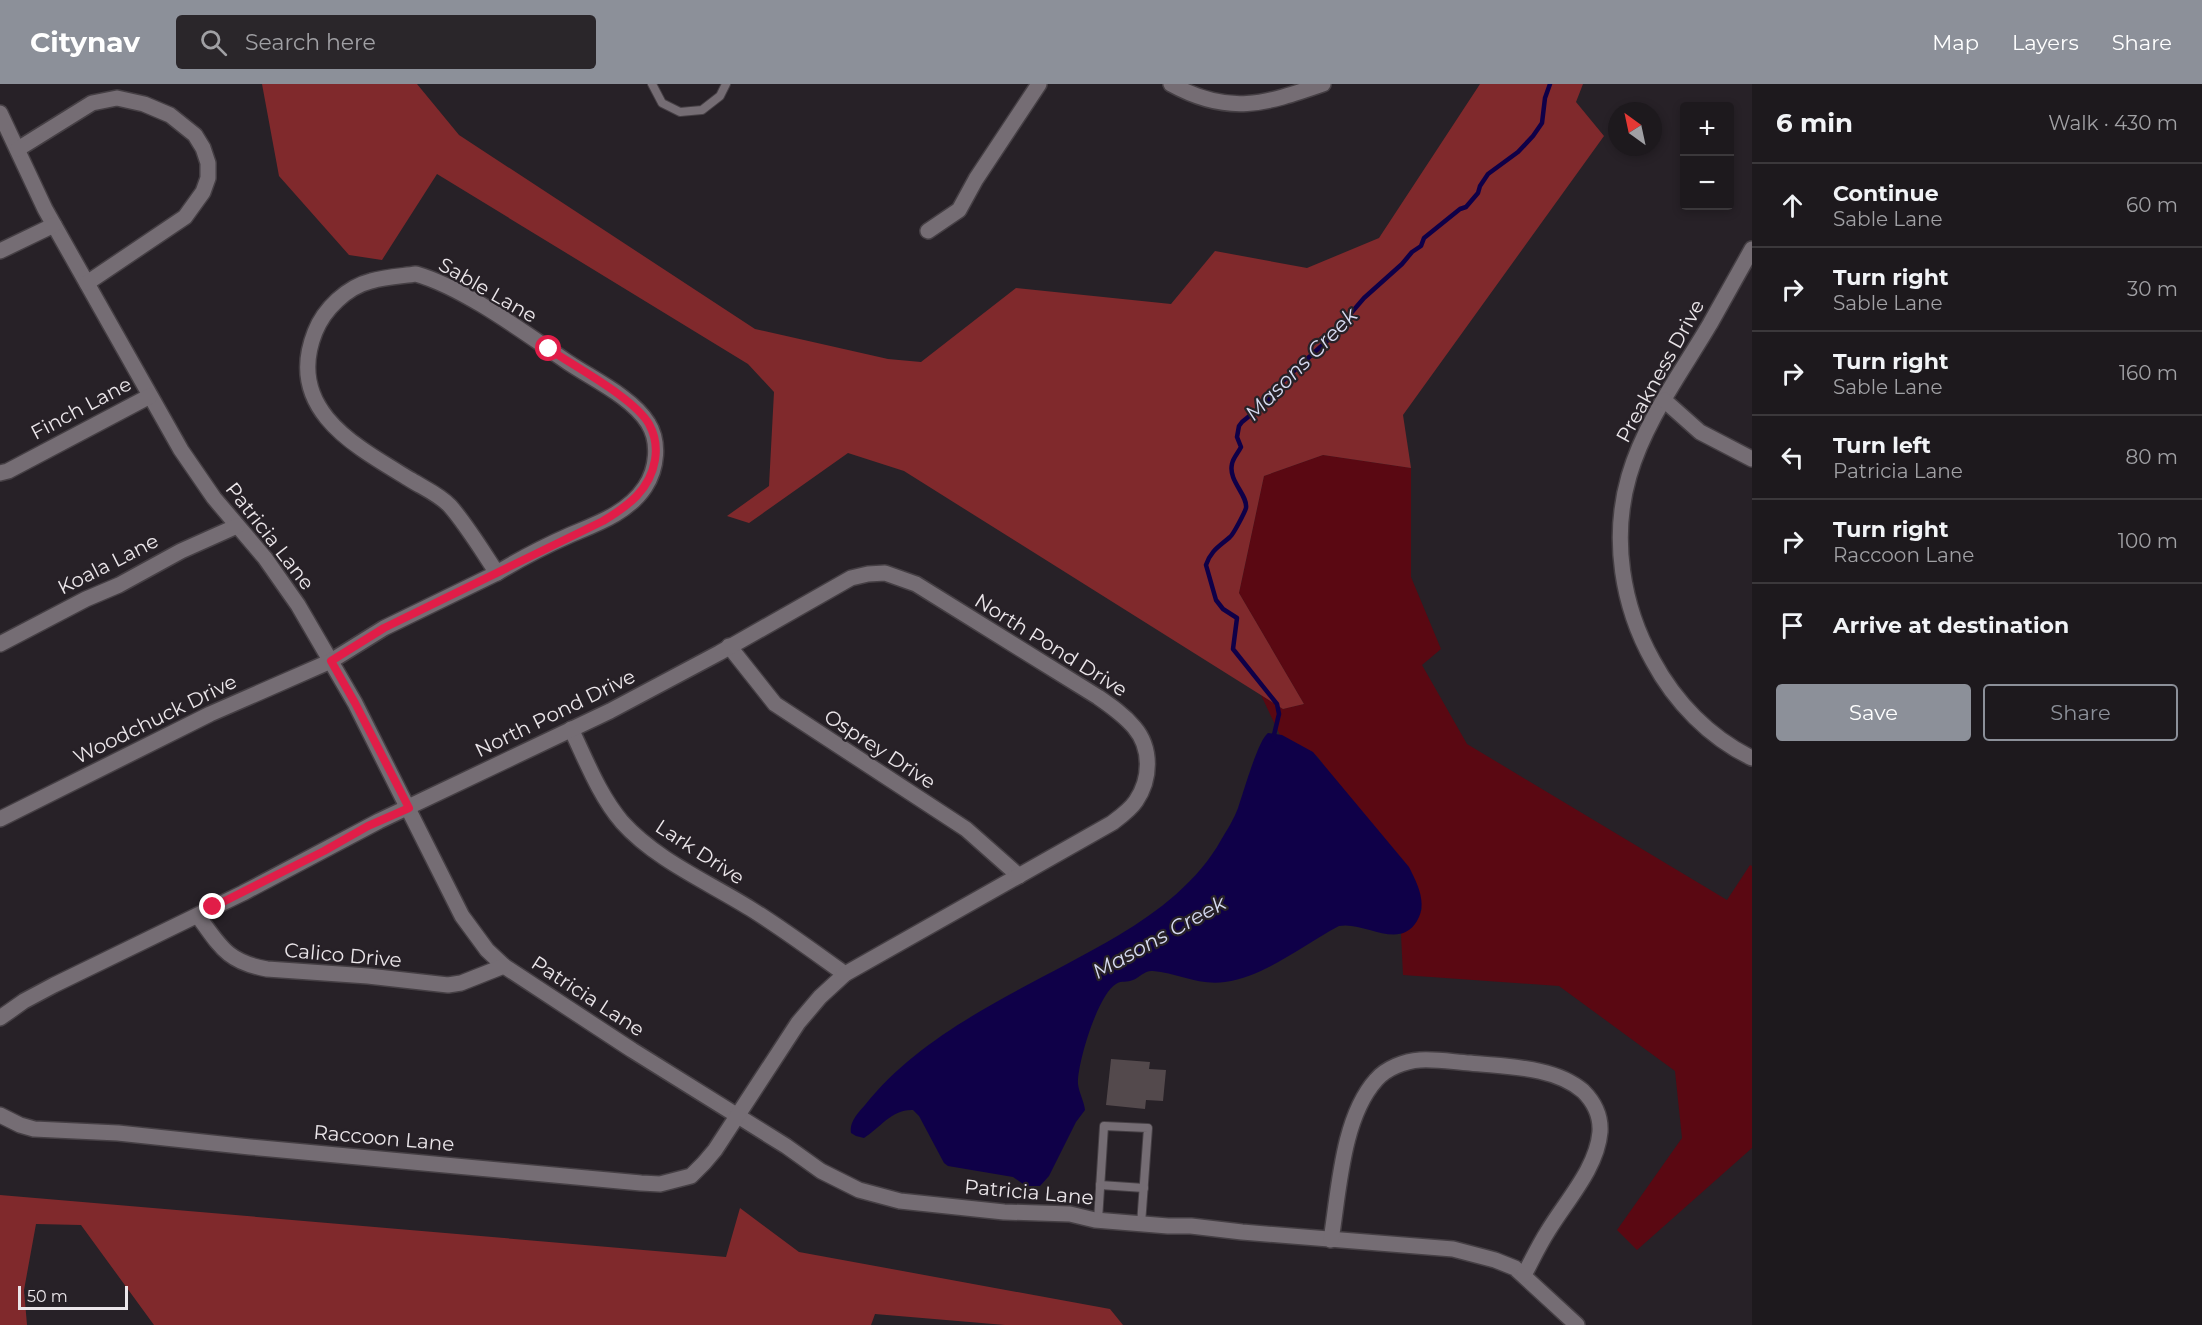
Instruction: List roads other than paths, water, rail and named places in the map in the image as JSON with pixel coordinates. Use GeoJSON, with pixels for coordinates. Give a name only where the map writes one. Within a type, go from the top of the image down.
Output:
{"type":"FeatureCollection","features":[{"type":"Feature","properties":{"kind":"street"},"geometry":{"type":"LineString","coordinates":[[928,231],[959,210],[976,179],[1039,84]]}},
{"type":"Feature","properties":{"kind":"street"},"geometry":{"type":"LineString","coordinates":[[1171,84],[1202,99],[1237,104],[1272,100],[1323,84]]}},
{"type":"Feature","properties":{"kind":"street"},"geometry":{"type":"LineString","coordinates":[[18,149],[92,103],[117,99],[144,104],[170,116],[195,135],[203,148],[208,163],[208,178],[203,192],[190,211],[172,226],[87,283]]}},
{"type":"Feature","properties":{"kind":"street","name":"Patricia Lane"},"geometry":{"type":"LineString","coordinates":[[0,113],[39,197],[150,396],[197,475],[288,589],[355,703],[462,916],[487,950],[504,966],[839,1182],[879,1197],[1004,1212],[1070,1214],[1098,1220],[1453,1249],[1496,1260],[1524,1275],[1577,1325]]}},
{"type":"Feature","properties":{"kind":"street"},"geometry":{"type":"LineString","coordinates":[[0,251],[54,225]]}},
{"type":"Feature","properties":{"kind":"street","name":"Preakness Drive"},"geometry":{"type":"LineString","coordinates":[[1752,249],[1664,400],[1640,447],[1624,496],[1621,536],[1623,577],[1627,596],[1639,634],[1668,686],[1709,730],[1741,753],[1752,758]]}},
{"type":"Feature","properties":{"kind":"street","name":"Sable Lane"},"geometry":{"type":"LineString","coordinates":[[331,661],[384,628],[497,573],[537,552],[603,521],[633,501],[645,488],[653,472],[656,455],[655,438],[649,423],[625,400],[481,306],[432,279],[416,274],[371,281],[357,287],[333,305],[316,329],[311,342],[308,372],[317,402],[333,427],[346,439],[449,505],[497,573]]}},
{"type":"Feature","properties":{"kind":"street","name":"Finch Lane"},"geometry":{"type":"LineString","coordinates":[[0,473],[64,443],[150,396]]}},
{"type":"Feature","properties":{"kind":"street"},"geometry":{"type":"LineString","coordinates":[[1664,400],[1700,432],[1752,459]]}},
{"type":"Feature","properties":{"kind":"street","name":"Koala Lane"},"geometry":{"type":"LineString","coordinates":[[0,644],[86,599],[119,585],[181,551],[237,526]]}},
{"type":"Feature","properties":{"kind":"street","name":"North Pond Drive"},"geometry":{"type":"LineString","coordinates":[[409,808],[683,672],[851,578],[868,574],[885,573],[916,584],[1112,707],[1135,728],[1144,742],[1147,774],[1143,789],[1124,813],[1097,832],[845,974],[820,997],[798,1023],[737,1116]]}},
{"type":"Feature","properties":{"kind":"street","name":"Osprey Drive"},"geometry":{"type":"LineString","coordinates":[[729,646],[775,704],[966,829],[1019,876]]}},
{"type":"Feature","properties":{"kind":"street","name":"Woodchuck Drive"},"geometry":{"type":"LineString","coordinates":[[0,819],[210,714],[331,661]]}},
{"type":"Feature","properties":{"kind":"street","name":"Lark Drive"},"geometry":{"type":"LineString","coordinates":[[571,729],[604,796],[617,816],[634,833],[661,854],[778,927],[845,974]]}},
{"type":"Feature","properties":{"kind":"street"},"geometry":{"type":"LineString","coordinates":[[0,1018],[24,1001],[54,985],[198,916],[368,826],[409,808]]}},
{"type":"Feature","properties":{"kind":"street","name":"Calico Drive"},"geometry":{"type":"LineString","coordinates":[[198,916],[229,956],[246,964],[267,969],[448,985],[461,983],[504,966]]}},
{"type":"Feature","properties":{"kind":"street"},"geometry":{"type":"LineString","coordinates":[[1331,1240],[1346,1149],[1354,1119],[1367,1091],[1377,1078],[1389,1069],[1419,1060],[1508,1066],[1555,1076],[1582,1090],[1595,1107],[1600,1129],[1598,1144],[1586,1171],[1544,1237],[1524,1275]]}},
{"type":"Feature","properties":{"kind":"street","name":"Raccoon Lane"},"geometry":{"type":"LineString","coordinates":[[0,1115],[34,1129],[136,1135],[660,1184],[691,1176],[715,1150],[737,1116]]}},
{"type":"Feature","properties":{"kind":"lane"},"geometry":{"type":"LineString","coordinates":[[652,84],[662,103],[680,112],[702,110],[720,96],[726,84]]}},
{"type":"Feature","properties":{"kind":"lane"},"geometry":{"type":"LineString","coordinates":[[1098,1220],[1104,1126],[1148,1128],[1142,1224]]}},
{"type":"Feature","properties":{"kind":"lane"},"geometry":{"type":"LineString","coordinates":[[1100,1185],[1144,1188]]}},
{"type":"Feature","properties":{"kind":"water"},"geometry":{"type":"Polygon","coordinates":[[[1268,733],[1282,735],[1313,752],[1409,867],[1420,893],[1422,907],[1417,921],[1410,930],[1401,934],[1391,934],[1360,927],[1339,926],[1256,973],[1225,982],[1198,981],[1150,971],[1131,981],[1116,984],[1102,1001],[1081,1061],[1078,1084],[1085,1110],[1076,1122],[1049,1176],[1040,1186],[1026,1186],[1013,1177],[948,1166],[944,1163],[919,1116],[913,1110],[892,1116],[864,1138],[851,1133],[853,1121],[860,1111],[891,1077],[920,1052],[984,1009],[1134,926],[1189,882],[1212,855],[1232,820],[1255,756],[1268,733]]]}},
{"type":"Feature","properties":{"kind":"waterway","name":"Masons Creek"},"geometry":{"type":"LineString","coordinates":[[1273,739],[1279,714],[1277,704],[1233,649],[1237,618],[1223,609],[1216,600],[1206,565],[1213,552],[1232,535],[1246,508],[1232,470],[1233,460],[1241,447],[1237,437],[1239,426],[1269,400],[1275,388],[1328,340],[1364,298],[1421,246],[1424,238],[1460,209],[1466,207],[1478,193],[1488,174],[1518,152],[1533,136],[1542,123],[1545,98],[1550,84]]}}]}
